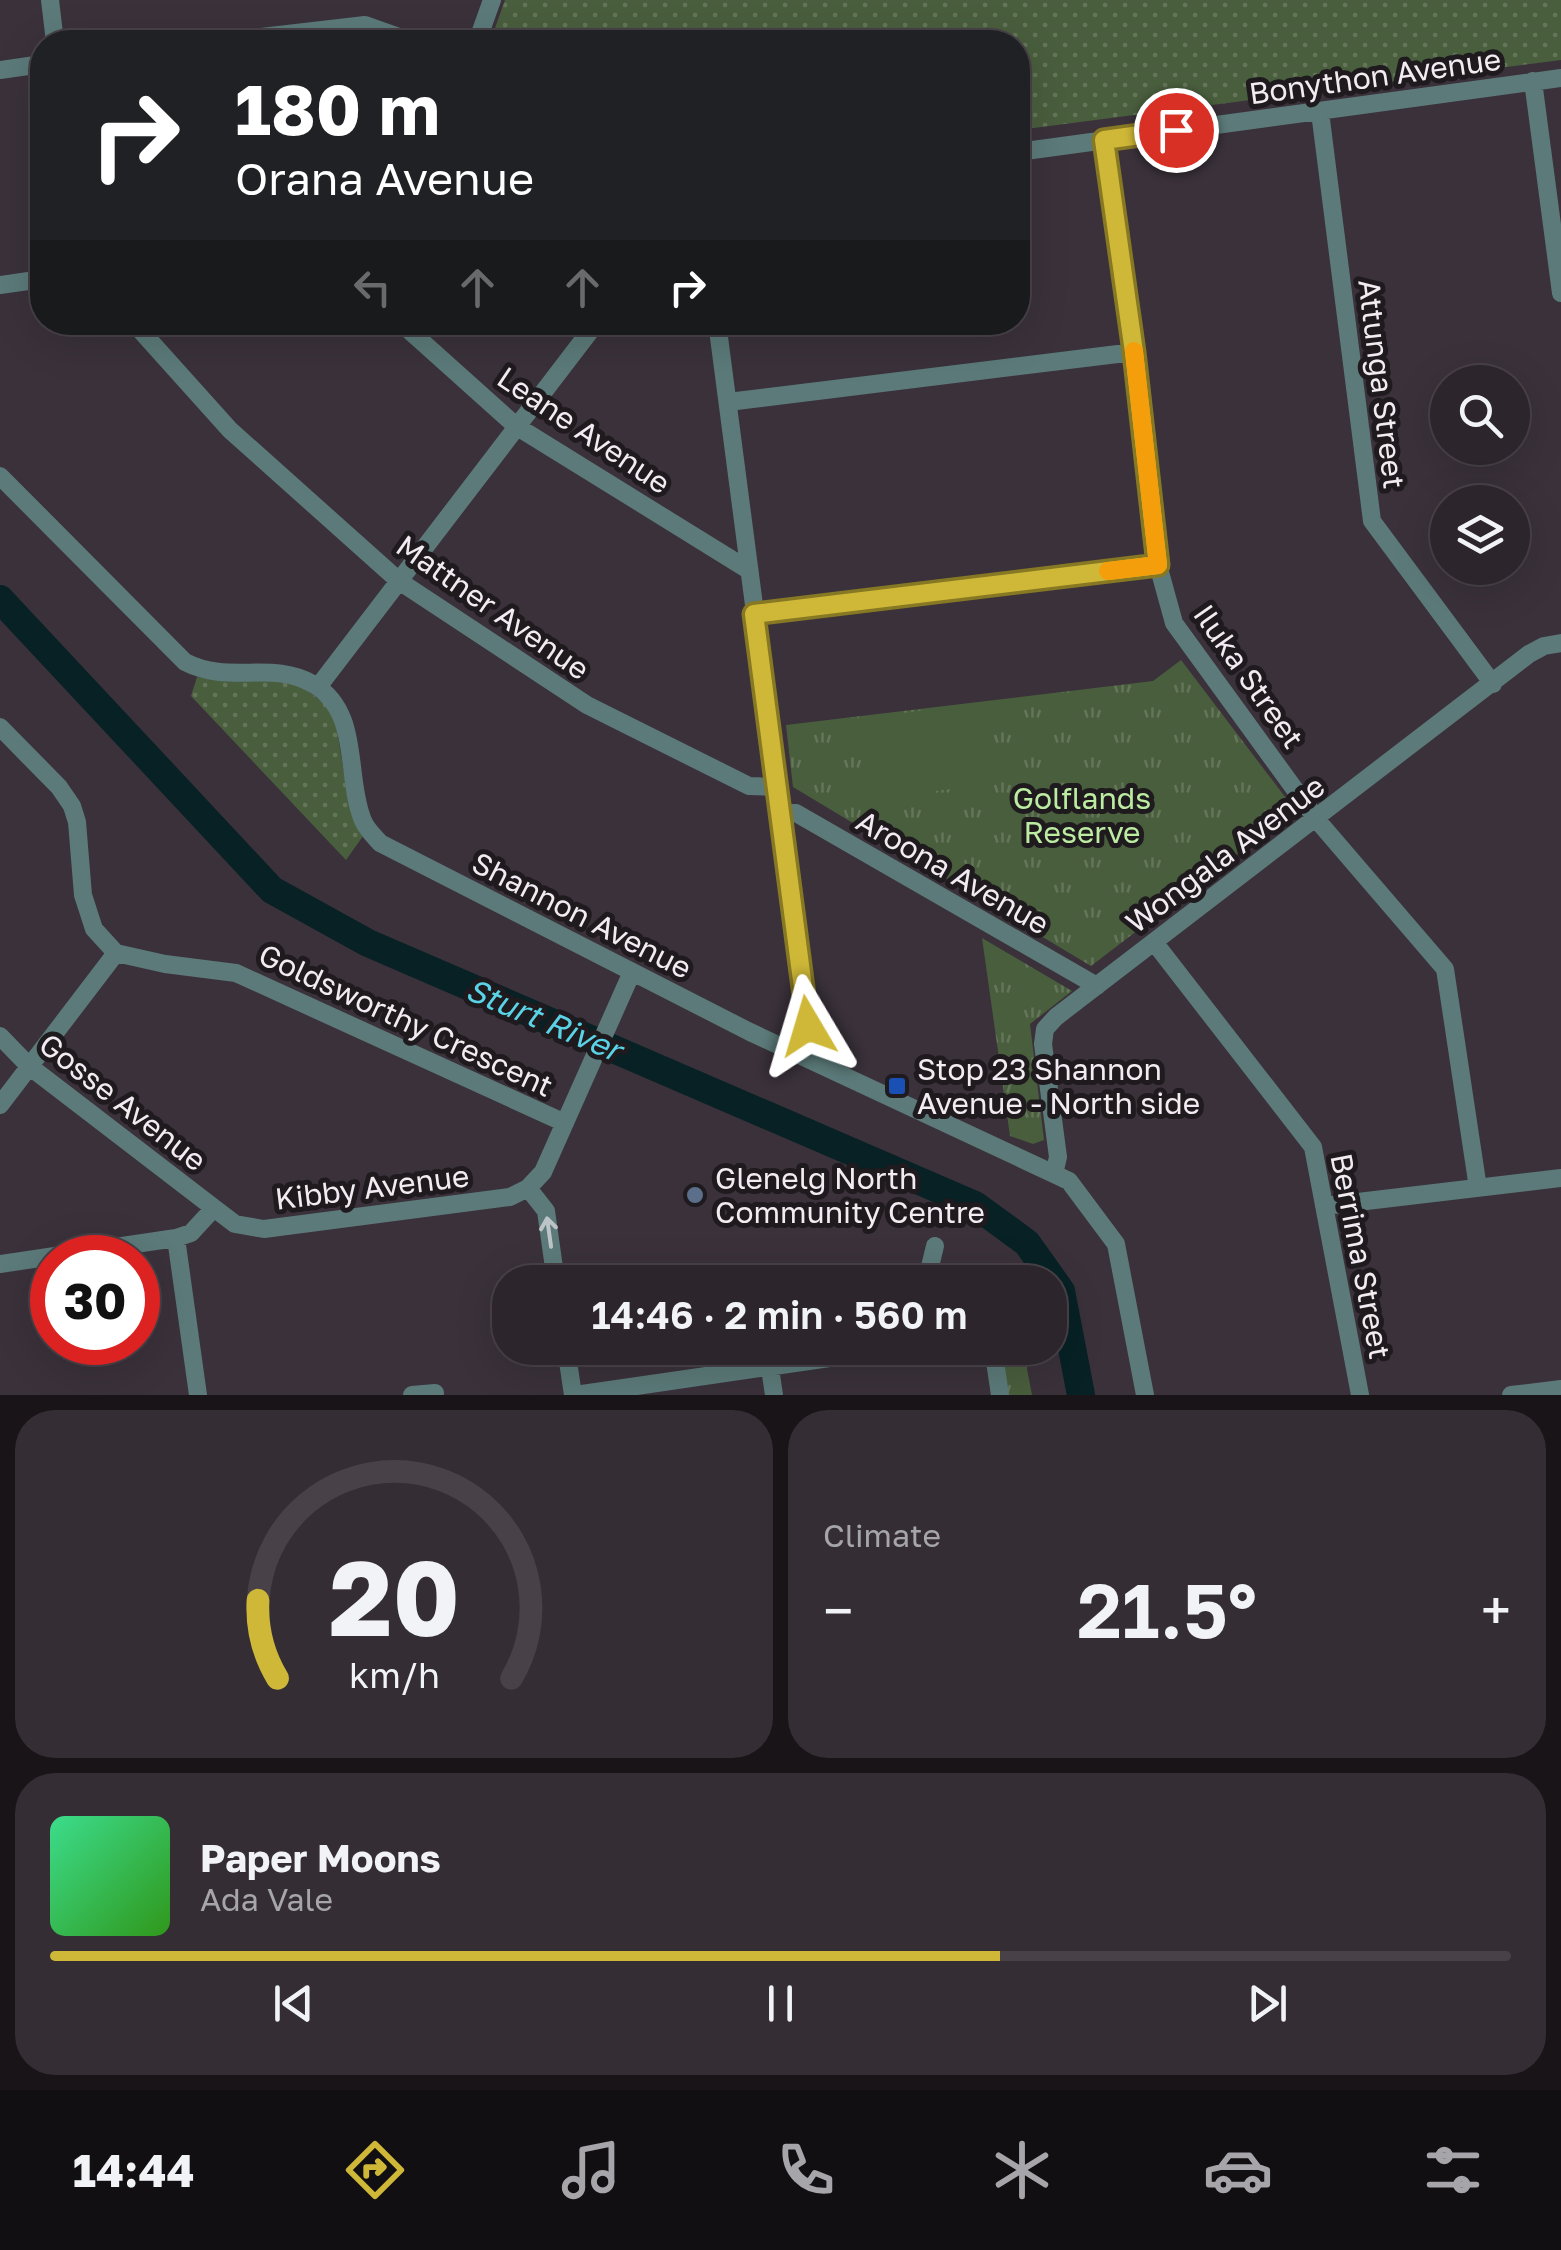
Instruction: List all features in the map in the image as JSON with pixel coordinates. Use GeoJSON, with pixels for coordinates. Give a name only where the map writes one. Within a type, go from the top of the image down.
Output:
{"type":"FeatureCollection","features":[{"type":"Feature","properties":{"kind":"street"},"geometry":{"type":"LineString","coordinates":[[50,0],[54,30]]}},
{"type":"Feature","properties":{"kind":"street"},"geometry":{"type":"LineString","coordinates":[[481,30],[492,0]]}},
{"type":"Feature","properties":{"kind":"street"},"geometry":{"type":"LineString","coordinates":[[321,30],[364,25],[378,30]]}},
{"type":"Feature","properties":{"kind":"street"},"geometry":{"type":"LineString","coordinates":[[0,70],[30,66]]}},
{"type":"Feature","properties":{"kind":"street","name":"Bonython Avenue"},"geometry":{"type":"LineString","coordinates":[[1030,150],[1561,78]]}},
{"type":"Feature","properties":{"kind":"street"},"geometry":{"type":"LineString","coordinates":[[1533,81],[1561,294]]}},
{"type":"Feature","properties":{"kind":"street","name":"Attunga Street"},"geometry":{"type":"LineString","coordinates":[[1320,112],[1372,521],[1493,684]]}},
{"type":"Feature","properties":{"kind":"street","name":"Iluka Street"},"geometry":{"type":"LineString","coordinates":[[1104,140],[1134,352],[1158,565],[1174,623],[1317,820],[1446,969],[1478,1188]]}},
{"type":"Feature","properties":{"kind":"street"},"geometry":{"type":"LineString","coordinates":[[0,286],[30,281]]}},
{"type":"Feature","properties":{"kind":"street","name":"Mattner Avenue"},"geometry":{"type":"LineString","coordinates":[[145,335],[230,430],[399,581],[587,705],[749,786],[777,787]]}},
{"type":"Feature","properties":{"kind":"street","name":"Leane Avenue"},"geometry":{"type":"LineString","coordinates":[[414,335],[516,426],[747,570]]}},
{"type":"Feature","properties":{"kind":"street"},"geometry":{"type":"LineString","coordinates":[[0,476],[185,662],[224,674],[293,674],[318,687],[587,335]]}},
{"type":"Feature","properties":{"kind":"street"},"geometry":{"type":"LineString","coordinates":[[719,335],[808,1026],[798,1053]]}},
{"type":"Feature","properties":{"kind":"street"},"geometry":{"type":"LineString","coordinates":[[728,402],[1134,352]]}},
{"type":"Feature","properties":{"kind":"street"},"geometry":{"type":"LineString","coordinates":[[754,614],[1158,565]]}},
{"type":"Feature","properties":{"kind":"street","name":"Wongala Avenue"},"geometry":{"type":"LineString","coordinates":[[1054,1174],[1058,1158],[1043,1044],[1045,1029],[1529,654],[1561,643]]}},
{"type":"Feature","properties":{"kind":"street","name":"Shannon Avenue"},"geometry":{"type":"LineString","coordinates":[[318,687],[342,713],[362,818],[380,843],[632,972],[1070,1182],[1116,1244],[1146,1395]]}},
{"type":"Feature","properties":{"kind":"street"},"geometry":{"type":"LineString","coordinates":[[0,727],[59,787],[72,806],[83,894],[94,929],[116,953],[0,1104]]}},
{"type":"Feature","properties":{"kind":"street","name":"Aroona Avenue"},"geometry":{"type":"LineString","coordinates":[[780,813],[796,813],[1096,986]]}},
{"type":"Feature","properties":{"kind":"street","name":"Berrima Street"},"geometry":{"type":"LineString","coordinates":[[1154,942],[1313,1148],[1360,1395]]}},
{"type":"Feature","properties":{"kind":"street","name":"Goldsworthy Crescent"},"geometry":{"type":"LineString","coordinates":[[116,953],[236,973],[566,1123]]}},
{"type":"Feature","properties":{"kind":"street"},"geometry":{"type":"LineString","coordinates":[[554,1265],[546,1211],[528,1188],[544,1172],[632,972]]}},
{"type":"Feature","properties":{"kind":"street","name":"Gosse Avenue"},"geometry":{"type":"LineString","coordinates":[[0,1036],[29,1066],[214,1208]]}},
{"type":"Feature","properties":{"kind":"street"},"geometry":{"type":"LineString","coordinates":[[1324,1206],[1561,1178]]}},
{"type":"Feature","properties":{"kind":"street","name":"Kibby Avenue"},"geometry":{"type":"LineString","coordinates":[[214,1208],[235,1224],[264,1229],[510,1197],[528,1188]]}},
{"type":"Feature","properties":{"kind":"street"},"geometry":{"type":"LineString","coordinates":[[0,1264],[176,1238],[190,1233],[214,1208]]}},
{"type":"Feature","properties":{"kind":"street"},"geometry":{"type":"LineString","coordinates":[[176,1238],[198,1395]]}},
{"type":"Feature","properties":{"kind":"street"},"geometry":{"type":"LineString","coordinates":[[931,1265],[936,1246]]}},
{"type":"Feature","properties":{"kind":"street"},"geometry":{"type":"LineString","coordinates":[[569,1365],[574,1395],[789,1365]]}},
{"type":"Feature","properties":{"kind":"street"},"geometry":{"type":"LineString","coordinates":[[996,1365],[1000,1395]]}},
{"type":"Feature","properties":{"kind":"street"},"geometry":{"type":"LineString","coordinates":[[770,1368],[774,1395]]}},
{"type":"Feature","properties":{"kind":"street"},"geometry":{"type":"LineString","coordinates":[[1510,1395],[1561,1389]]}},
{"type":"Feature","properties":{"kind":"street"},"geometry":{"type":"LineString","coordinates":[[412,1395],[435,1393]]}},
{"type":"Feature","properties":{"kind":"green space"},"geometry":{"type":"Polygon","coordinates":[[[505,0],[1561,0],[1561,60],[1030,128],[1030,30],[494,30],[505,0]]]}},
{"type":"Feature","properties":{"kind":"green space","name":"Golflands Reserve"},"geometry":{"type":"Polygon","coordinates":[[[1181,660],[1295,810],[1091,966],[793,787],[786,725],[1153,681],[1181,660]]]}},
{"type":"Feature","properties":{"kind":"green space"},"geometry":{"type":"Polygon","coordinates":[[[197,677],[224,681],[281,679],[298,683],[327,706],[335,718],[349,804],[363,836],[346,860],[191,696],[197,677]]]}},
{"type":"Feature","properties":{"kind":"green space"},"geometry":{"type":"Polygon","coordinates":[[[981,704],[991,784],[870,799],[860,718],[981,704]]]}},
{"type":"Feature","properties":{"kind":"green space"},"geometry":{"type":"Polygon","coordinates":[[[982,938],[1072,991],[1030,1024],[1044,1140],[1033,1144],[1010,1136],[982,938]]]}},
{"type":"Feature","properties":{"kind":"green space"},"geometry":{"type":"Polygon","coordinates":[[[1004,1365],[1026,1365],[1032,1395],[1008,1395],[1004,1365]]]}},
{"type":"Feature","properties":{"kind":"waterway","name":"Sturt River"},"geometry":{"type":"LineString","coordinates":[[0,599],[272,890],[368,943],[975,1205],[1027,1243],[1061,1291],[1081,1395]]}},
{"type":"Feature","properties":{"kind":"slow traffic"},"geometry":{"type":"LineString","coordinates":[[1108,571],[1158,565],[1134,351]]}},
{"type":"Feature","properties":{"kind":"place","name":"Stop 23 Shannon Avenue - North side"},"geometry":{"type":"Point","coordinates":[897,1086]}},
{"type":"Feature","properties":{"kind":"place","name":"Glenelg North Community Centre"},"geometry":{"type":"Point","coordinates":[695,1195]}},
{"type":"Feature","properties":{"kind":"route"},"geometry":{"type":"LineString","coordinates":[[808,1026],[754,614],[1158,565],[1134,352],[1104,140],[1176,130]]}}]}
